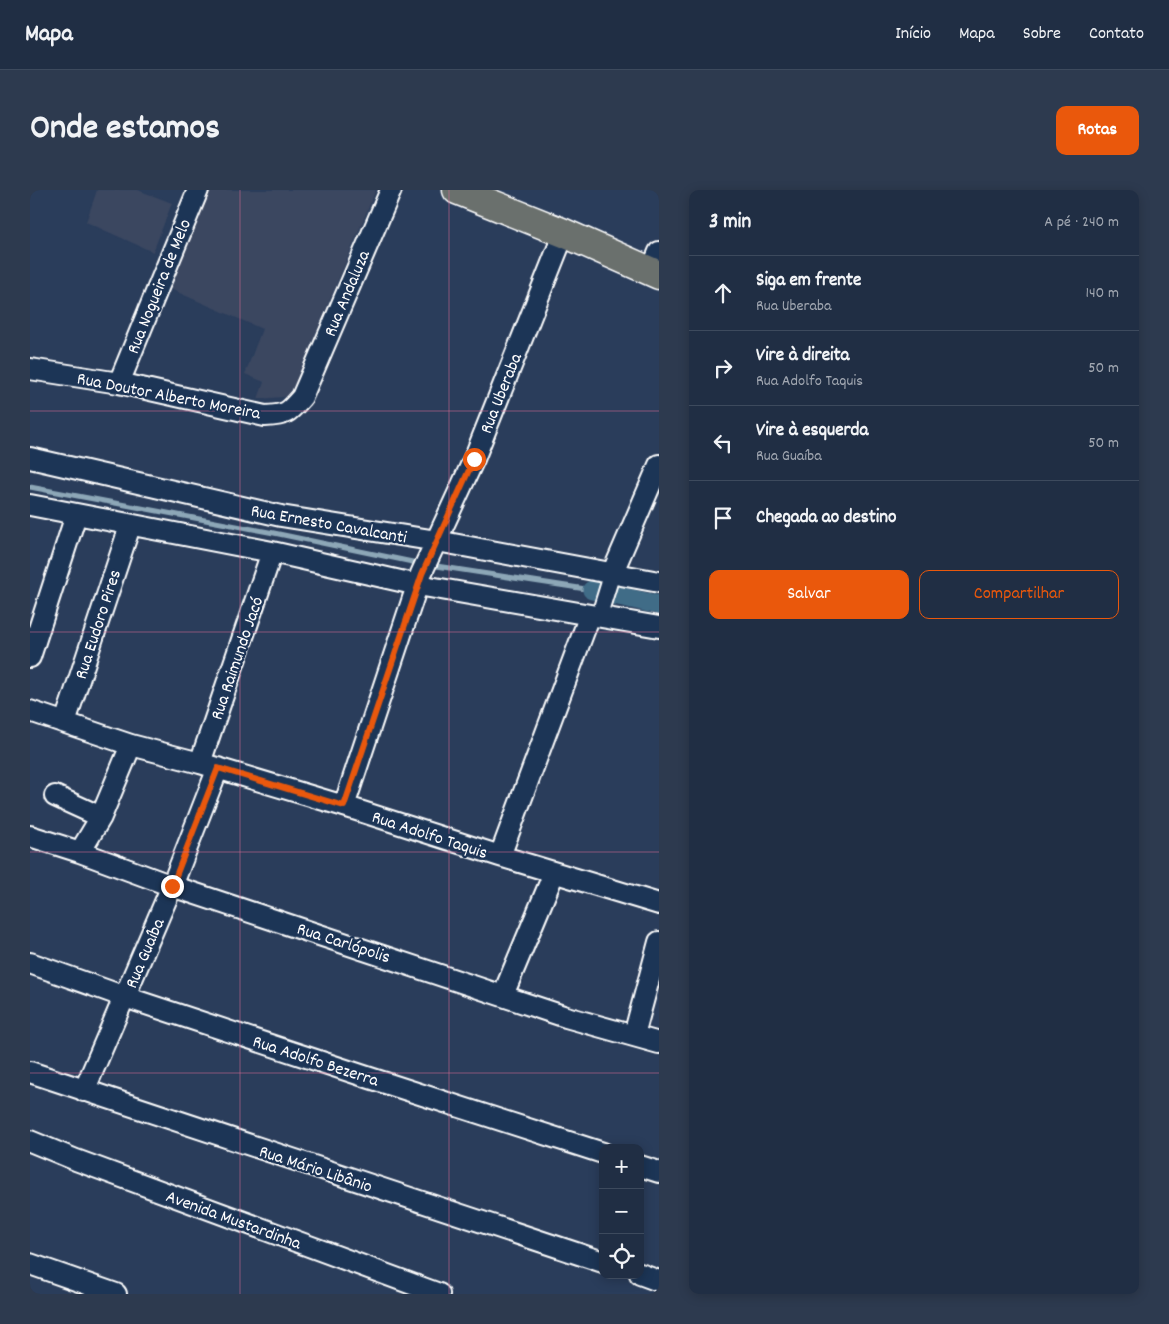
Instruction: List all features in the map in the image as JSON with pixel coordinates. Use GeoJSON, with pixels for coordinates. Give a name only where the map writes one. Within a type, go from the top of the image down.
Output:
{"type":"FeatureCollection","features":[{"type":"Feature","properties":{"kind":"main road"},"geometry":{"type":"LineString","coordinates":[[457,190],[496,197],[564,233],[656,266]]}},
{"type":"Feature","properties":{"kind":"street","name":"Rua Nogueira de Melo"},"geometry":{"type":"LineString","coordinates":[[119,383],[198,190]]}},
{"type":"Feature","properties":{"kind":"street","name":"Rua Andaluza"},"geometry":{"type":"LineString","coordinates":[[302,397],[391,190]]}},
{"type":"Feature","properties":{"kind":"street","name":"Rua Uberaba"},"geometry":{"type":"LineString","coordinates":[[344,806],[420,579],[474,459],[564,233]]}},
{"type":"Feature","properties":{"kind":"street","name":"Rua Doutor Alberto Moreira"},"geometry":{"type":"LineString","coordinates":[[30,369],[119,383],[265,416],[282,415],[291,410],[302,397]]}},
{"type":"Feature","properties":{"kind":"street","name":"Rua Ernesto Cavalcanti"},"geometry":{"type":"LineString","coordinates":[[30,458],[281,516],[435,544],[610,581],[659,582]]}},
{"type":"Feature","properties":{"kind":"street"},"geometry":{"type":"LineString","coordinates":[[500,856],[596,613],[659,465]]}},
{"type":"Feature","properties":{"kind":"street"},"geometry":{"type":"LineString","coordinates":[[30,505],[130,526],[596,613],[659,627]]}},
{"type":"Feature","properties":{"kind":"street"},"geometry":{"type":"LineString","coordinates":[[30,657],[76,515]]}},
{"type":"Feature","properties":{"kind":"street","name":"Rua Eudoro Pires"},"geometry":{"type":"LineString","coordinates":[[65,722],[130,526]]}},
{"type":"Feature","properties":{"kind":"street","name":"Rua Raimundo Jacó"},"geometry":{"type":"LineString","coordinates":[[209,766],[272,552]]}},
{"type":"Feature","properties":{"kind":"street","name":"Rua Adolfo Taquis"},"geometry":{"type":"LineString","coordinates":[[30,711],[131,745],[344,806],[554,873],[659,904]]}},
{"type":"Feature","properties":{"kind":"street"},"geometry":{"type":"LineString","coordinates":[[80,852],[101,817],[131,745]]}},
{"type":"Feature","properties":{"kind":"street","name":"Rua Guaíba"},"geometry":{"type":"LineString","coordinates":[[84,1091],[172,886],[209,766]]}},
{"type":"Feature","properties":{"kind":"street"},"geometry":{"type":"LineString","coordinates":[[54,796],[101,817]]}},
{"type":"Feature","properties":{"kind":"street","name":"Rua Carlópolis"},"geometry":{"type":"LineString","coordinates":[[30,836],[80,852],[172,886],[566,1016],[659,1043]]}},
{"type":"Feature","properties":{"kind":"street"},"geometry":{"type":"LineString","coordinates":[[503,995],[554,873]]}},
{"type":"Feature","properties":{"kind":"street"},"geometry":{"type":"LineString","coordinates":[[634,1035],[659,942]]}},
{"type":"Feature","properties":{"kind":"street","name":"Rua Adolfo Bezerra"},"geometry":{"type":"LineString","coordinates":[[30,963],[125,997],[599,1152]]}},
{"type":"Feature","properties":{"kind":"street","name":"Rua Mário Libânio"},"geometry":{"type":"LineString","coordinates":[[30,1072],[599,1261]]}},
{"type":"Feature","properties":{"kind":"street","name":"Avenida Mustardinha"},"geometry":{"type":"LineString","coordinates":[[30,1141],[76,1160],[439,1294]]}},
{"type":"Feature","properties":{"kind":"street"},"geometry":{"type":"LineString","coordinates":[[644,1167],[659,1172]]}},
{"type":"Feature","properties":{"kind":"street"},"geometry":{"type":"LineString","coordinates":[[30,1264],[116,1294]]}},
{"type":"Feature","properties":{"kind":"street"},"geometry":{"type":"LineString","coordinates":[[644,1275],[659,1281]]}},
{"type":"Feature","properties":{"kind":"shaded area"},"geometry":{"type":"Polygon","coordinates":[[[97,190],[138,190],[172,203],[153,252],[86,222],[97,190]]]}},
{"type":"Feature","properties":{"kind":"shaded area"},"geometry":{"type":"Polygon","coordinates":[[[209,190],[376,190],[290,395],[258,399],[264,382],[245,374],[262,329],[168,288],[209,190]]]}},
{"type":"Feature","properties":{"kind":"waterway"},"geometry":{"type":"LineString","coordinates":[[30,487],[274,533],[422,564]]}},
{"type":"Feature","properties":{"kind":"waterway"},"geometry":{"type":"LineString","coordinates":[[430,565],[592,590]]}},
{"type":"Feature","properties":{"kind":"waterway"},"geometry":{"type":"LineString","coordinates":[[592,590],[659,605]]}},
{"type":"Feature","properties":{"kind":"route"},"geometry":{"type":"LineString","coordinates":[[172,886],[218,768],[344,806],[422,574],[474,459]]}}]}
